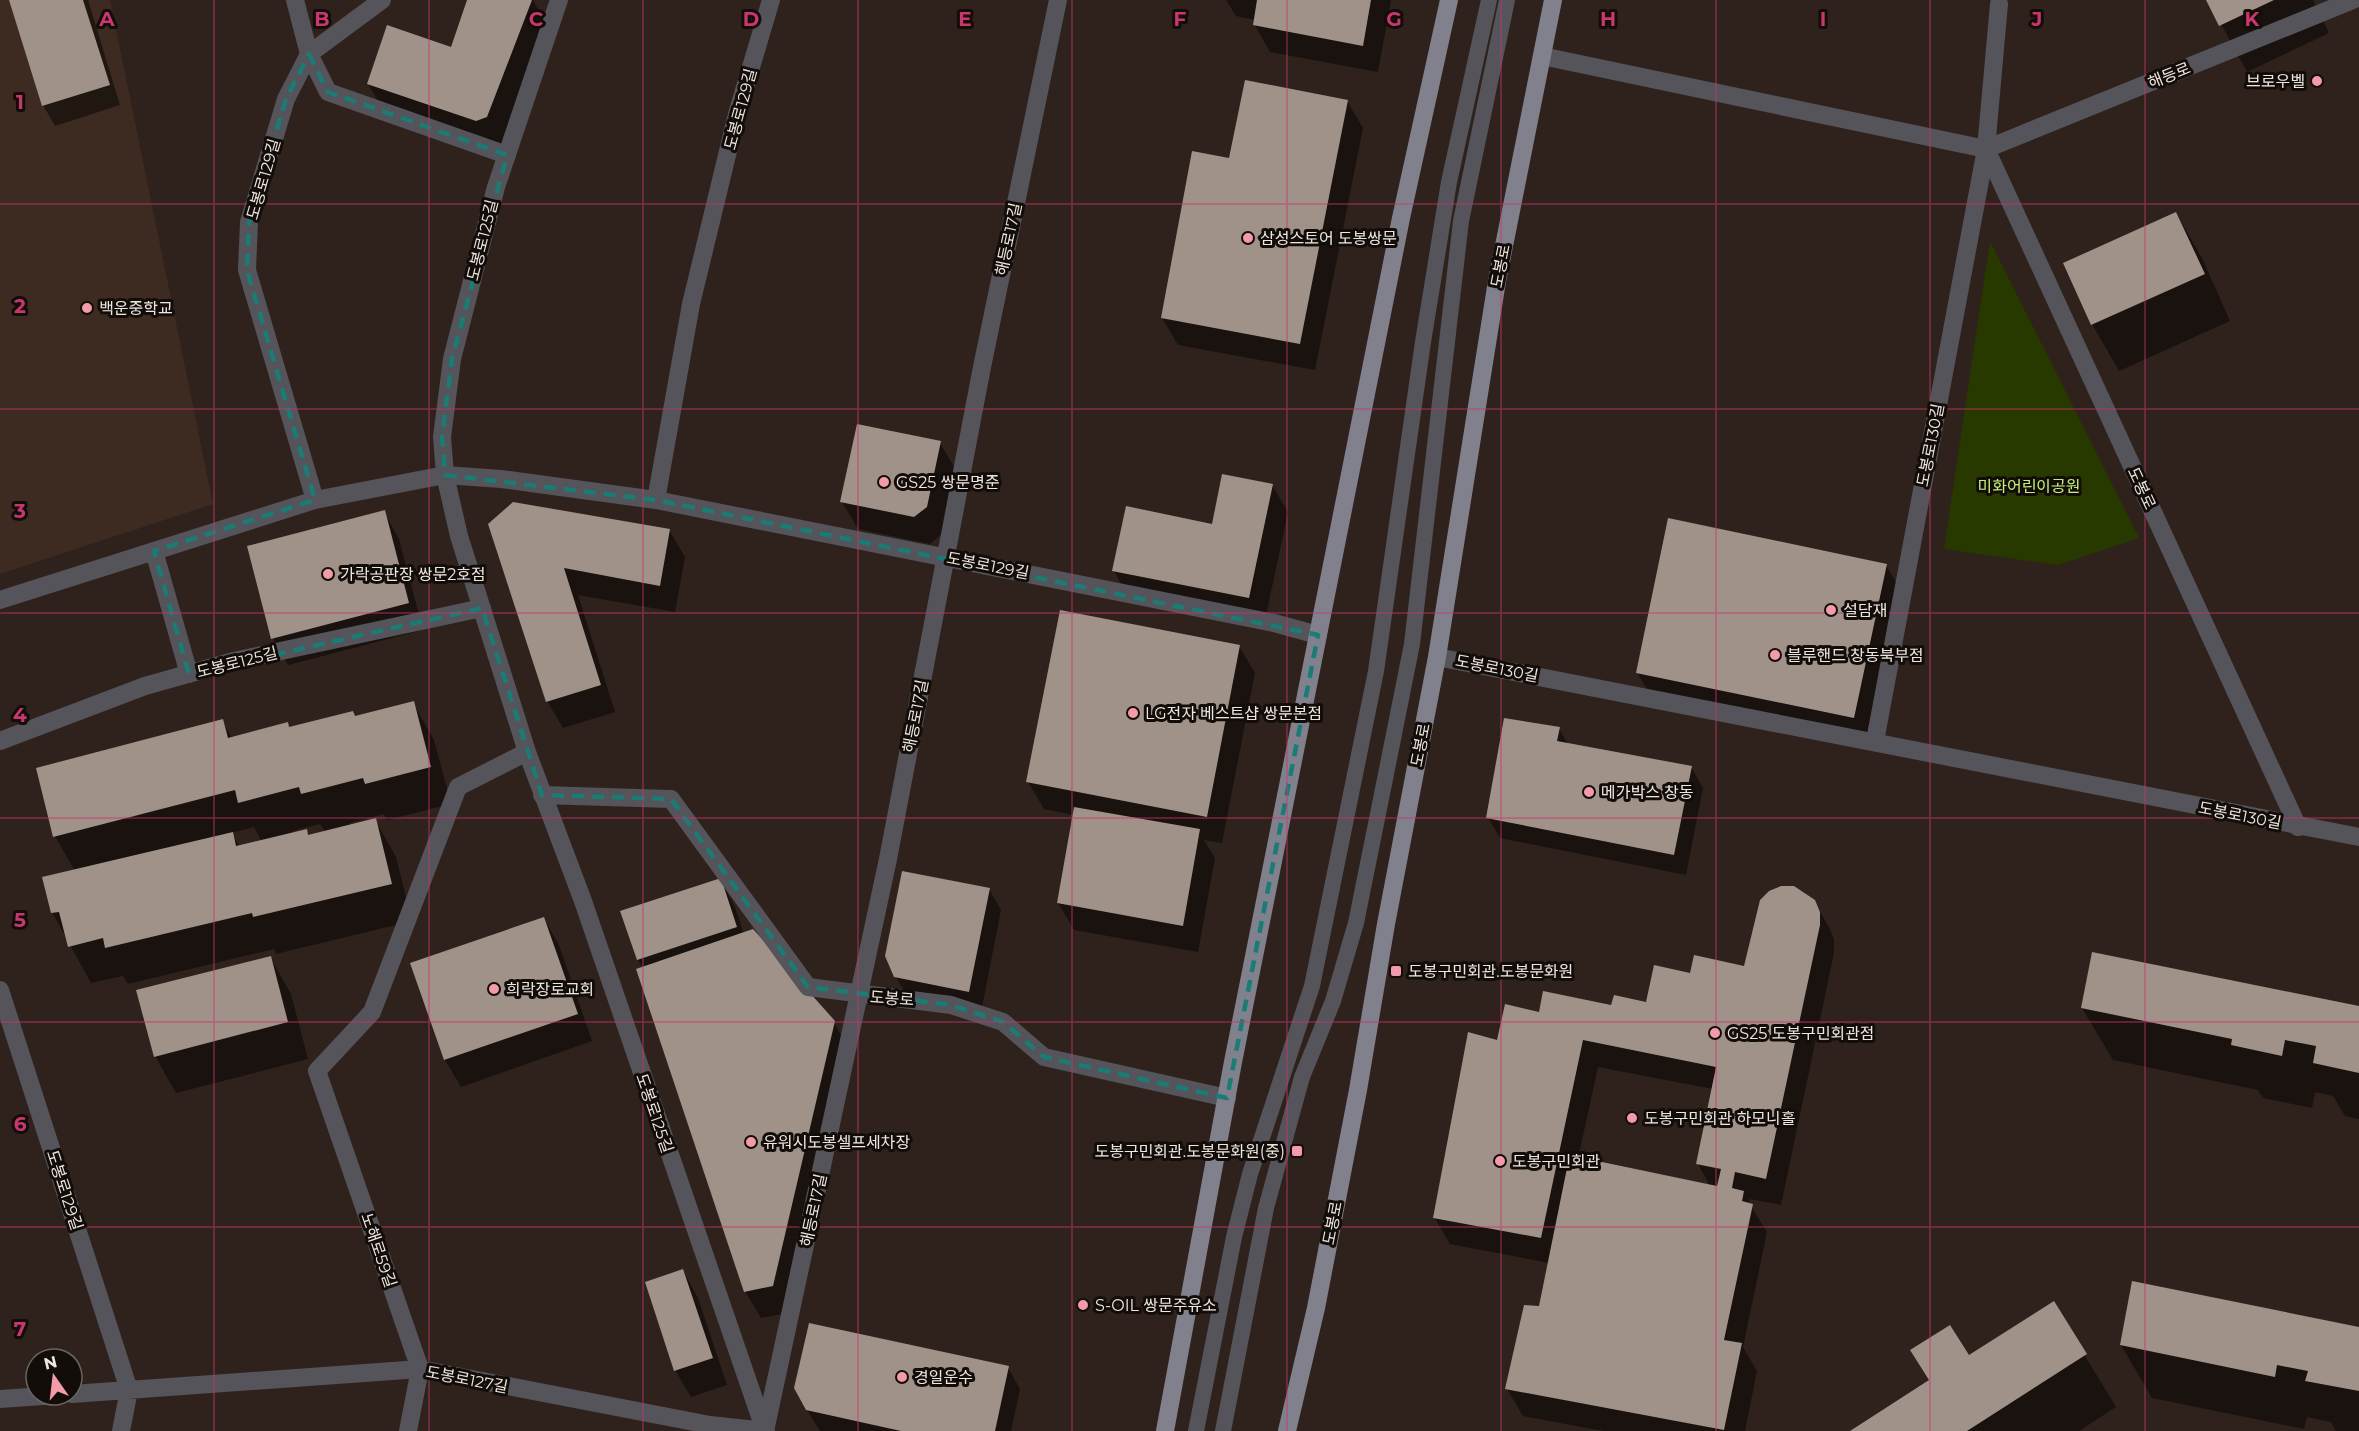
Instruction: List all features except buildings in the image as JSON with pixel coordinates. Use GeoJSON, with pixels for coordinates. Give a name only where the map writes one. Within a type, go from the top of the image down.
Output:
{"type":"FeatureCollection","features":[{"type":"Feature","properties":{"kind":"main road"},"geometry":{"type":"LineString","coordinates":[[1165,1431],[1227,1098],[1318,635],[1401,218],[1449,0]]}},
{"type":"Feature","properties":{"kind":"main road","name":"도봉로"},"geometry":{"type":"LineString","coordinates":[[1287,1431],[1316,1308],[1437,657],[1497,281],[1553,0]]}},
{"type":"Feature","properties":{"kind":"street"},"geometry":{"type":"LineString","coordinates":[[295,0],[309,54],[328,92],[507,155]]}},
{"type":"Feature","properties":{"kind":"street","name":"도봉로129길"},"geometry":{"type":"LineString","coordinates":[[315,500],[247,270],[249,222],[286,99],[309,54],[382,0]]}},
{"type":"Feature","properties":{"kind":"street","name":"도봉로125길"},"geometry":{"type":"LineString","coordinates":[[559,0],[496,187],[452,359],[442,437],[445,475],[459,536],[527,752],[583,901],[765,1431]]}},
{"type":"Feature","properties":{"kind":"street","name":"도봉로129길"},"geometry":{"type":"LineString","coordinates":[[656,500],[691,304],[737,114],[771,0]]}},
{"type":"Feature","properties":{"kind":"street","name":"해등로17길"},"geometry":{"type":"LineString","coordinates":[[765,1431],[860,996],[982,367],[1059,0]]}},
{"type":"Feature","properties":{"kind":"street","name":"해등로"},"geometry":{"type":"LineString","coordinates":[[1986,149],[2353,0]]}},
{"type":"Feature","properties":{"kind":"street","name":"도봉로"},"geometry":{"type":"LineString","coordinates":[[1999,4],[1986,149],[2298,827]]}},
{"type":"Feature","properties":{"kind":"street"},"geometry":{"type":"LineString","coordinates":[[1542,56],[1986,149]]}},
{"type":"Feature","properties":{"kind":"street","name":"도봉로130길"},"geometry":{"type":"LineString","coordinates":[[1875,741],[1986,149]]}},
{"type":"Feature","properties":{"kind":"street","name":"도봉로129길"},"geometry":{"type":"LineString","coordinates":[[0,600],[315,500],[445,475],[501,479],[656,500],[1274,623],[1318,635]]}},
{"type":"Feature","properties":{"kind":"street"},"geometry":{"type":"LineString","coordinates":[[154,551],[189,674]]}},
{"type":"Feature","properties":{"kind":"street","name":"도봉로125길"},"geometry":{"type":"LineString","coordinates":[[0,741],[145,687],[234,661],[482,608]]}},
{"type":"Feature","properties":{"kind":"street","name":"도봉로130길"},"geometry":{"type":"LineString","coordinates":[[1437,657],[1875,741],[2298,827],[2359,837]]}},
{"type":"Feature","properties":{"kind":"street","name":"노해로59길"},"geometry":{"type":"LineString","coordinates":[[420,1370],[317,1071],[372,1012],[458,787],[527,752]]}},
{"type":"Feature","properties":{"kind":"street"},"geometry":{"type":"LineString","coordinates":[[542,795],[672,799],[808,987],[860,996]]}},
{"type":"Feature","properties":{"kind":"street","name":"도봉로129길"},"geometry":{"type":"LineString","coordinates":[[0,990],[129,1390]]}},
{"type":"Feature","properties":{"kind":"street","name":"도봉로"},"geometry":{"type":"LineString","coordinates":[[860,996],[911,998],[951,1005],[1003,1022],[1044,1057],[1227,1098]]}},
{"type":"Feature","properties":{"kind":"street"},"geometry":{"type":"LineString","coordinates":[[408,1431],[420,1370]]}},
{"type":"Feature","properties":{"kind":"street","name":"도봉로127길"},"geometry":{"type":"LineString","coordinates":[[84,1393],[420,1370],[710,1425],[765,1431]]}},
{"type":"Feature","properties":{"kind":"street"},"geometry":{"type":"LineString","coordinates":[[121,1431],[129,1390]]}},
{"type":"Feature","properties":{"kind":"street"},"geometry":{"type":"LineString","coordinates":[[0,1399],[24,1397]]}},
{"type":"Feature","properties":{"kind":"lane"},"geometry":{"type":"LineString","coordinates":[[1196,1431],[1234,1237],[1250,1174],[1312,986],[1376,671],[1423,342],[1449,182],[1489,0]]}},
{"type":"Feature","properties":{"kind":"lane"},"geometry":{"type":"LineString","coordinates":[[1223,1431],[1266,1208],[1302,1077],[1333,1001],[1356,923],[1412,644],[1461,221],[1506,0]]}},
{"type":"Feature","properties":{"kind":"highlighted area"},"geometry":{"type":"Polygon","coordinates":[[[309,54],[328,92],[507,155],[452,359],[442,437],[445,475],[656,500],[1318,635],[1227,1098],[1044,1057],[1003,1022],[951,1005],[808,987],[671,799],[542,795],[482,608],[189,674],[154,551],[315,500],[247,270],[249,222],[286,99],[309,54]]]}},
{"type":"Feature","properties":{"kind":"shaded area","name":"백운중학교"},"geometry":{"type":"Polygon","coordinates":[[[0,0],[110,0],[213,504],[0,574],[0,0]]]}},
{"type":"Feature","properties":{"kind":"green space","name":"미화어린이공원"},"geometry":{"type":"Polygon","coordinates":[[[1990,241],[2139,538],[2058,565],[1944,549],[1990,241]]]}},
{"type":"Feature","properties":{"kind":"place","name":"브로우벨"},"geometry":{"type":"Point","coordinates":[2317,81]}},
{"type":"Feature","properties":{"kind":"place","name":"삼성스토어 도봉쌍문"},"geometry":{"type":"Point","coordinates":[1248,238]}},
{"type":"Feature","properties":{"kind":"place","name":"백운중학교"},"geometry":{"type":"Point","coordinates":[87,308]}},
{"type":"Feature","properties":{"kind":"place","name":"GS25 쌍문명준"},"geometry":{"type":"Point","coordinates":[884,482]}},
{"type":"Feature","properties":{"kind":"place","name":"가락공판장 쌍문2호점"},"geometry":{"type":"Point","coordinates":[328,574]}},
{"type":"Feature","properties":{"kind":"place","name":"설담재"},"geometry":{"type":"Point","coordinates":[1831,610]}},
{"type":"Feature","properties":{"kind":"place","name":"블루핸드 창동북부점"},"geometry":{"type":"Point","coordinates":[1775,655]}},
{"type":"Feature","properties":{"kind":"place","name":"LG전자 베스트샵 쌍문본점"},"geometry":{"type":"Point","coordinates":[1133,713]}},
{"type":"Feature","properties":{"kind":"place","name":"메가박스 창동"},"geometry":{"type":"Point","coordinates":[1589,792]}},
{"type":"Feature","properties":{"kind":"place","name":"도봉구민회관.도봉문화원"},"geometry":{"type":"Point","coordinates":[1396,971]}},
{"type":"Feature","properties":{"kind":"place","name":"희락장로교회"},"geometry":{"type":"Point","coordinates":[494,989]}},
{"type":"Feature","properties":{"kind":"place","name":"GS25 도봉구민회관점"},"geometry":{"type":"Point","coordinates":[1715,1033]}},
{"type":"Feature","properties":{"kind":"place","name":"도봉구민회관 하모니홀"},"geometry":{"type":"Point","coordinates":[1632,1118]}},
{"type":"Feature","properties":{"kind":"place","name":"유워시도봉셀프세차장"},"geometry":{"type":"Point","coordinates":[751,1142]}},
{"type":"Feature","properties":{"kind":"place","name":"도봉구민회관.도봉문화원(중)"},"geometry":{"type":"Point","coordinates":[1297,1151]}},
{"type":"Feature","properties":{"kind":"place","name":"도봉구민회관"},"geometry":{"type":"Point","coordinates":[1500,1161]}},
{"type":"Feature","properties":{"kind":"place","name":"S-OIL 쌍문주유소"},"geometry":{"type":"Point","coordinates":[1083,1305]}},
{"type":"Feature","properties":{"kind":"place","name":"경일운수"},"geometry":{"type":"Point","coordinates":[902,1377]}}]}
